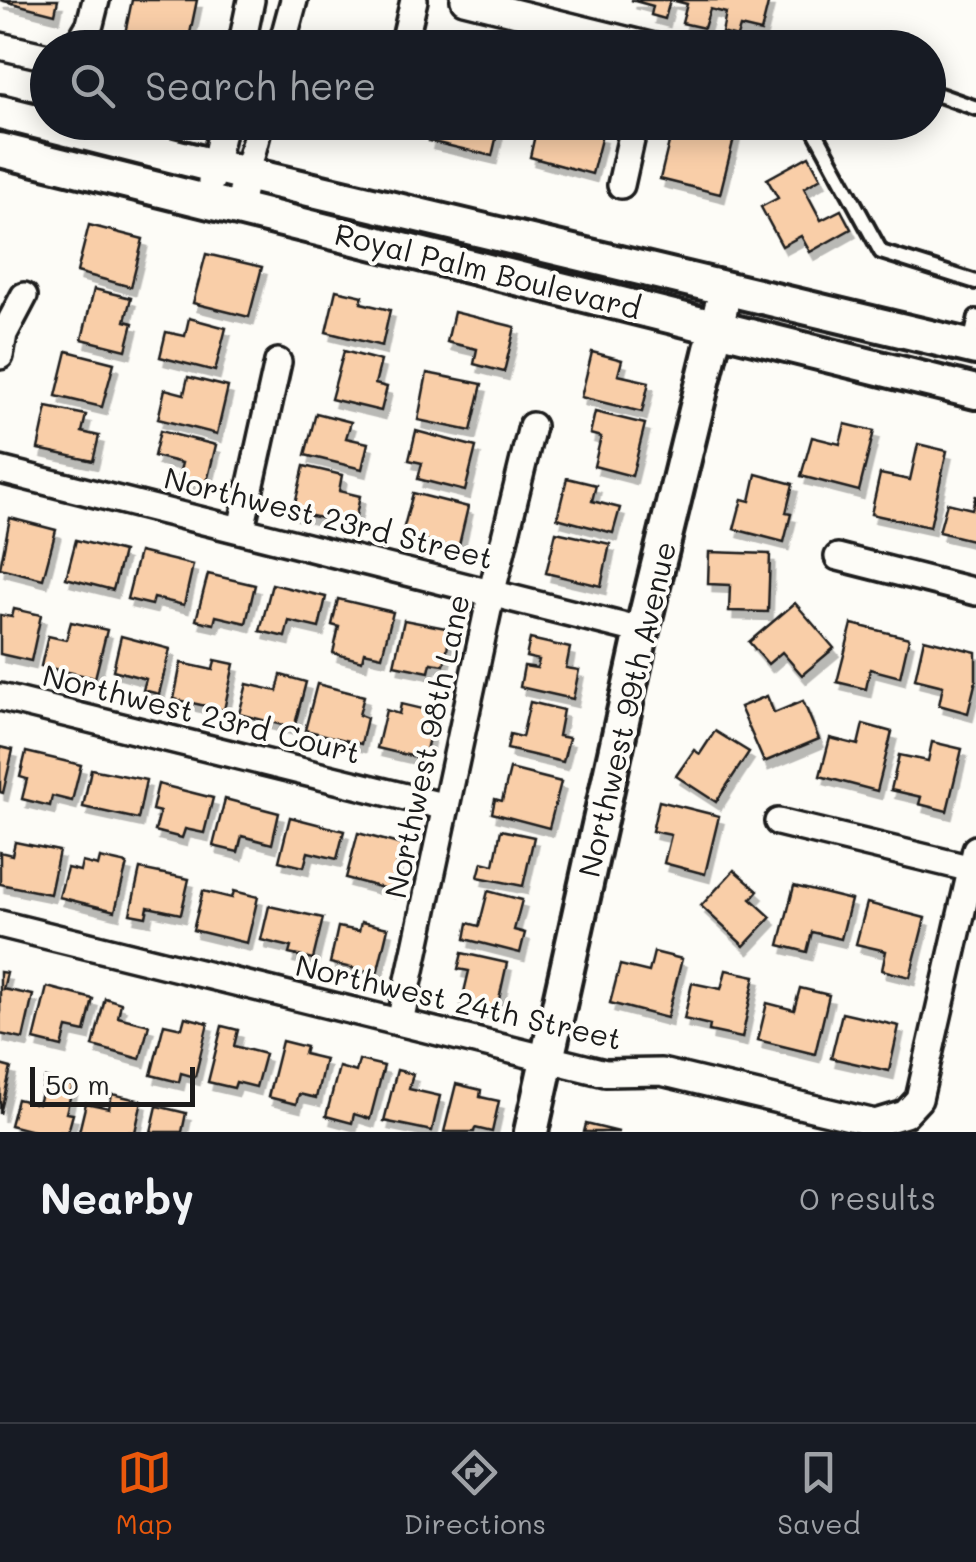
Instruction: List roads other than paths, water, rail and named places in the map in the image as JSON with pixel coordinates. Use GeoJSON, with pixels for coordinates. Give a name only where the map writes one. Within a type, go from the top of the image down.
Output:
{"type":"FeatureCollection","features":[{"type":"Feature","properties":{"kind":"main road","name":"Royal Palm Boulevard"},"geometry":{"type":"LineString","coordinates":[[0,112],[30,120]]}},
{"type":"Feature","properties":{"kind":"main road","name":"Royal Palm Boulevard"},"geometry":{"type":"LineString","coordinates":[[111,140],[726,288],[974,337]]}},
{"type":"Feature","properties":{"kind":"main road","name":"Royal Palm Boulevard"},"geometry":{"type":"LineString","coordinates":[[0,150],[976,392]]}},
{"type":"Feature","properties":{"kind":"main road","name":"Northwest 99th Avenue"},"geometry":{"type":"LineString","coordinates":[[532,1132],[642,631],[726,288]]}},
{"type":"Feature","properties":{"kind":"street"},"geometry":{"type":"LineString","coordinates":[[86,30],[96,0]]}},
{"type":"Feature","properties":{"kind":"street"},"geometry":{"type":"LineString","coordinates":[[244,30],[251,0]]}},
{"type":"Feature","properties":{"kind":"street"},"geometry":{"type":"LineString","coordinates":[[286,30],[294,0]]}},
{"type":"Feature","properties":{"kind":"street"},"geometry":{"type":"LineString","coordinates":[[407,30],[414,0]]}},
{"type":"Feature","properties":{"kind":"street"},"geometry":{"type":"LineString","coordinates":[[464,0],[585,30]]}},
{"type":"Feature","properties":{"kind":"street"},"geometry":{"type":"LineString","coordinates":[[0,46],[30,54]]}},
{"type":"Feature","properties":{"kind":"street"},"geometry":{"type":"LineString","coordinates":[[226,140],[230,170]]}},
{"type":"Feature","properties":{"kind":"street"},"geometry":{"type":"LineString","coordinates":[[222,203],[230,170],[249,140]]}},
{"type":"Feature","properties":{"kind":"street"},"geometry":{"type":"LineString","coordinates":[[620,184],[631,140]]}},
{"type":"Feature","properties":{"kind":"street"},"geometry":{"type":"LineString","coordinates":[[0,356],[4,334],[24,296]]}},
{"type":"Feature","properties":{"kind":"street"},"geometry":{"type":"LineString","coordinates":[[241,529],[278,362]]}},
{"type":"Feature","properties":{"kind":"street","name":"Northwest 98th Lane"},"geometry":{"type":"LineString","coordinates":[[400,1022],[492,591],[532,426]]}},
{"type":"Feature","properties":{"kind":"street","name":"Northwest 23rd Street"},"geometry":{"type":"LineString","coordinates":[[0,470],[642,631]]}},
{"type":"Feature","properties":{"kind":"street"},"geometry":{"type":"LineString","coordinates":[[838,558],[976,592]]}},
{"type":"Feature","properties":{"kind":"street","name":"Northwest 23rd Court"},"geometry":{"type":"LineString","coordinates":[[0,698],[446,806]]}},
{"type":"Feature","properties":{"kind":"street"},"geometry":{"type":"LineString","coordinates":[[778,822],[975,862]]}},
{"type":"Feature","properties":{"kind":"street","name":"Northwest 24th Street"},"geometry":{"type":"LineString","coordinates":[[0,924],[605,1073],[661,1072],[875,1123],[904,1114],[919,1099],[975,862]]}},
{"type":"Feature","properties":{"kind":"lane"},"geometry":{"type":"LineString","coordinates":[[946,97],[976,108]]}},
{"type":"Feature","properties":{"kind":"lane"},"geometry":{"type":"LineString","coordinates":[[820,140],[880,252],[976,282]]}}]}
